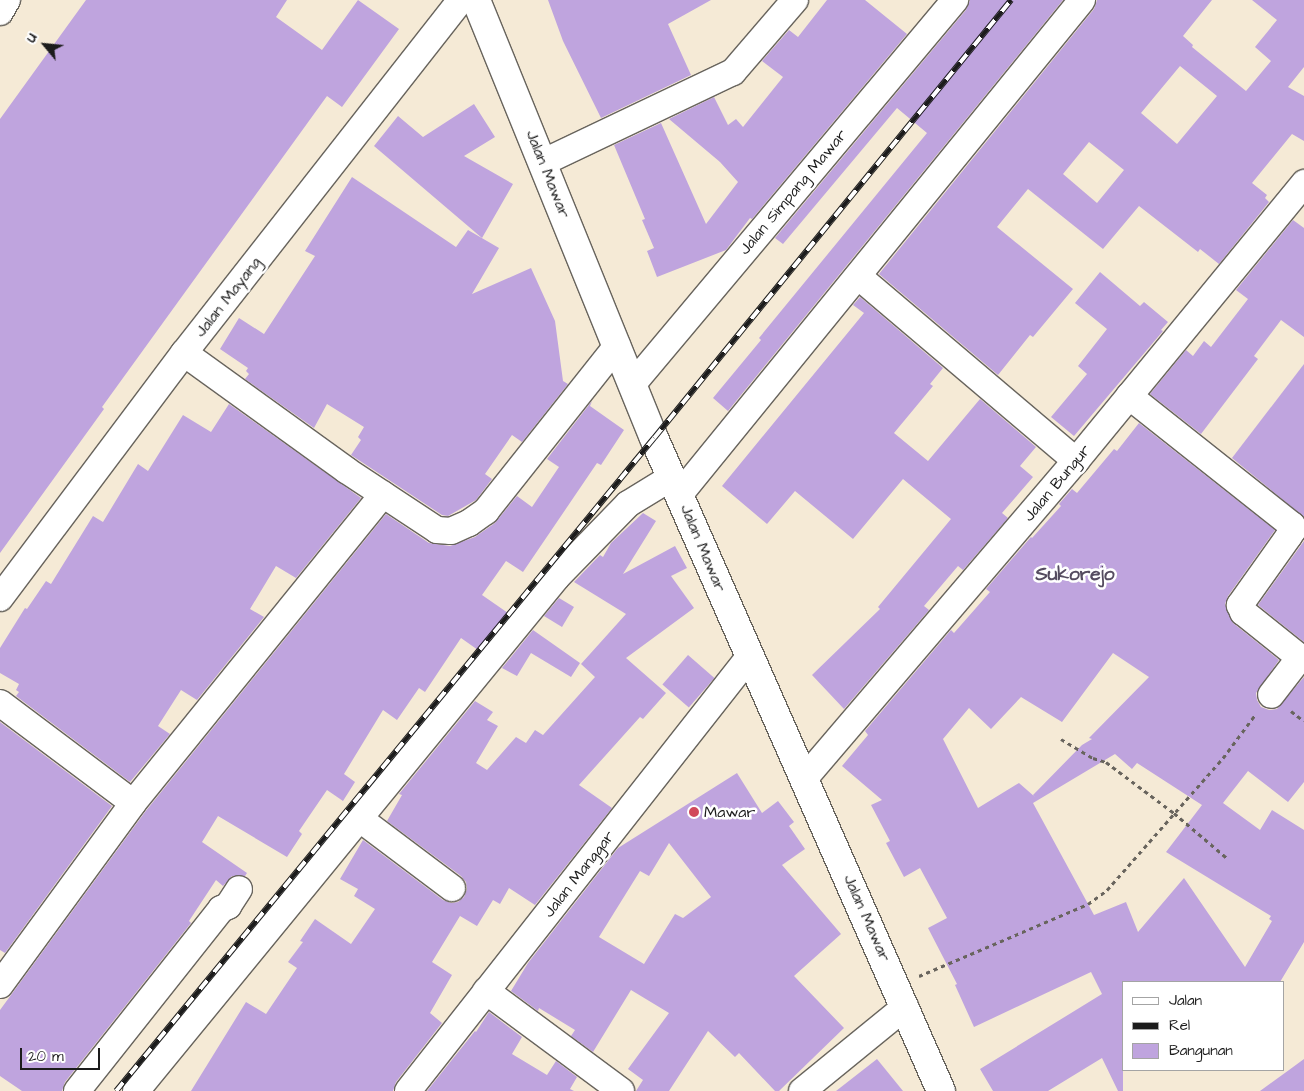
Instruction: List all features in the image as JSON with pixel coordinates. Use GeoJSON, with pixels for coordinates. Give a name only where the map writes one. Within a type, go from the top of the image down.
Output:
{"type":"FeatureCollection","features":[{"type":"Feature","properties":{"kind":"main road","name":"Jalan Mawar"},"geometry":{"type":"LineString","coordinates":[[476,0],[544,162],[632,384],[942,1091]]}},
{"type":"Feature","properties":{"kind":"street"},"geometry":{"type":"LineString","coordinates":[[0,12],[7,0]]}},
{"type":"Feature","properties":{"kind":"street","name":"Jalan Mayang"},"geometry":{"type":"LineString","coordinates":[[0,598],[184,353],[461,0]]}},
{"type":"Feature","properties":{"kind":"street"},"geometry":{"type":"LineString","coordinates":[[544,162],[733,72],[795,0]]}},
{"type":"Feature","properties":{"kind":"street","name":"Jalan Simpang Mawar"},"geometry":{"type":"LineString","coordinates":[[632,384],[955,0]]}},
{"type":"Feature","properties":{"kind":"street"},"geometry":{"type":"LineString","coordinates":[[136,1091],[557,577],[628,504],[676,486],[858,276],[1082,0]]}},
{"type":"Feature","properties":{"kind":"street","name":"Jalan Bungur"},"geometry":{"type":"LineString","coordinates":[[804,779],[1076,460],[1304,182]]}},
{"type":"Feature","properties":{"kind":"street"},"geometry":{"type":"LineString","coordinates":[[858,276],[1076,460]]}},
{"type":"Feature","properties":{"kind":"street"},"geometry":{"type":"LineString","coordinates":[[184,353],[383,494],[438,530],[451,531],[469,524],[486,511],[617,346]]}},
{"type":"Feature","properties":{"kind":"street"},"geometry":{"type":"LineString","coordinates":[[1129,396],[1292,525],[1293,530],[1240,605],[1243,612],[1298,656],[1298,660],[1271,695]]}},
{"type":"Feature","properties":{"kind":"street"},"geometry":{"type":"LineString","coordinates":[[0,986],[133,803],[383,494]]}},
{"type":"Feature","properties":{"kind":"street","name":"Jalan Manggar"},"geometry":{"type":"LineString","coordinates":[[408,1091],[750,656]]}},
{"type":"Feature","properties":{"kind":"street"},"geometry":{"type":"LineString","coordinates":[[0,703],[133,803]]}},
{"type":"Feature","properties":{"kind":"street"},"geometry":{"type":"LineString","coordinates":[[360,819],[452,888]]}},
{"type":"Feature","properties":{"kind":"street"},"geometry":{"type":"LineString","coordinates":[[77,1091],[221,909],[228,906],[239,889]]}},
{"type":"Feature","properties":{"kind":"street"},"geometry":{"type":"LineString","coordinates":[[486,991],[621,1091]]}},
{"type":"Feature","properties":{"kind":"street"},"geometry":{"type":"LineString","coordinates":[[802,1091],[901,996]]}},
{"type":"Feature","properties":{"kind":"path"},"geometry":{"type":"LineString","coordinates":[[901,996],[1088,904],[1107,890],[1223,758],[1271,695],[1304,721]]}},
{"type":"Feature","properties":{"kind":"path"},"geometry":{"type":"LineString","coordinates":[[1061,738],[1092,758],[1106,762],[1174,813],[1228,859]]}},
{"type":"Feature","properties":{"kind":"building"},"geometry":{"type":"Polygon","coordinates":[[[86,0],[287,0],[276,17],[322,50],[358,0],[399,29],[342,107],[327,96],[102,407],[104,409],[0,553],[0,119],[86,0]]]}},
{"type":"Feature","properties":{"kind":"building"},"geometry":{"type":"Polygon","coordinates":[[[548,0],[711,0],[668,24],[691,75],[601,118],[563,41],[548,0]]]}},
{"type":"Feature","properties":{"kind":"building"},"geometry":{"type":"Polygon","coordinates":[[[827,0],[865,0],[907,34],[752,219],[750,218],[726,250],[657,277],[647,251],[654,248],[642,220],[645,219],[614,145],[661,123],[706,224],[738,182],[720,162],[669,119],[714,97],[728,125],[736,119],[743,127],[783,77],[762,61],[789,30],[798,37],[827,0]]]}},
{"type":"Feature","properties":{"kind":"building"},"geometry":{"type":"Polygon","coordinates":[[[970,0],[1063,0],[728,411],[713,398],[761,340],[759,338],[927,133],[897,108],[783,244],[775,238],[966,10],[970,0]]]}},
{"type":"Feature","properties":{"kind":"building"},"geometry":{"type":"Polygon","coordinates":[[[1097,0],[1212,0],[1183,36],[1193,45],[1192,47],[1246,91],[1271,61],[1255,47],[1277,20],[1252,0],[1304,0],[1304,67],[1288,87],[1304,96],[1304,141],[1292,134],[1252,183],[1267,195],[1265,198],[1269,202],[1219,264],[1200,249],[1198,252],[1139,206],[1103,249],[1028,189],[997,227],[1073,289],[1033,337],[1030,335],[998,375],[879,274],[1094,9],[1097,0]],[[1180,66],[1141,113],[1177,144],[1217,96],[1180,66]],[[1089,142],[1063,174],[1097,203],[1124,170],[1089,142]]]}},
{"type":"Feature","properties":{"kind":"building"},"geometry":{"type":"Polygon","coordinates":[[[474,104],[495,137],[464,156],[513,184],[482,238],[374,146],[398,116],[423,137],[474,104]]]}},
{"type":"Feature","properties":{"kind":"building"},"geometry":{"type":"Polygon","coordinates":[[[352,177],[456,247],[468,230],[499,248],[472,294],[531,268],[555,321],[563,381],[568,384],[522,442],[512,435],[485,474],[492,479],[476,500],[448,516],[442,515],[351,455],[361,440],[358,437],[364,427],[327,404],[314,428],[245,379],[249,374],[246,371],[248,368],[220,349],[239,318],[264,334],[315,256],[305,251],[352,177]]]}},
{"type":"Feature","properties":{"kind":"building"},"geometry":{"type":"Polygon","coordinates":[[[1293,220],[1304,228],[1304,337],[1281,320],[1254,356],[1258,359],[1201,434],[1150,394],[1186,350],[1193,356],[1204,341],[1211,347],[1248,299],[1236,290],[1293,220]]]}},
{"type":"Feature","properties":{"kind":"building"},"geometry":{"type":"Polygon","coordinates":[[[1100,272],[1140,306],[1144,302],[1168,322],[1161,330],[1163,331],[1074,436],[1051,417],[1087,374],[1078,366],[1107,329],[1075,303],[1100,272]]]}},
{"type":"Feature","properties":{"kind":"building"},"geometry":{"type":"Polygon","coordinates":[[[860,297],[943,368],[930,384],[933,386],[894,433],[928,461],[980,399],[1036,447],[1020,466],[1033,477],[1002,513],[1008,518],[963,570],[958,566],[924,606],[929,610],[844,709],[812,675],[880,609],[878,607],[951,519],[903,479],[853,539],[795,491],[767,524],[722,486],[864,313],[853,305],[860,297]]]}},
{"type":"Feature","properties":{"kind":"building"},"geometry":{"type":"Polygon","coordinates":[[[1304,364],[1304,517],[1232,458],[1304,364]]]}},
{"type":"Feature","properties":{"kind":"building"},"geometry":{"type":"Polygon","coordinates":[[[592,401],[590,406],[624,430],[601,465],[597,463],[523,572],[506,561],[482,595],[508,613],[478,650],[461,638],[425,692],[419,688],[397,720],[383,710],[344,774],[355,782],[343,801],[327,790],[299,831],[302,834],[287,857],[218,816],[202,842],[247,873],[245,876],[232,876],[223,886],[216,880],[189,921],[191,923],[65,1082],[62,1091],[22,1091],[0,1076],[0,1010],[145,812],[386,514],[429,543],[450,546],[475,537],[495,523],[517,496],[532,507],[559,467],[547,459],[592,401]]]}},
{"type":"Feature","properties":{"kind":"building"},"geometry":{"type":"Polygon","coordinates":[[[229,404],[361,498],[296,578],[276,566],[250,609],[264,617],[197,700],[181,690],[158,726],[170,734],[130,782],[16,696],[19,692],[16,690],[19,684],[0,673],[0,648],[25,608],[27,609],[46,581],[51,584],[93,516],[103,522],[138,464],[148,471],[183,415],[211,432],[229,404]]]}},
{"type":"Feature","properties":{"kind":"building"},"geometry":{"type":"Polygon","coordinates":[[[1139,423],[1275,530],[1228,596],[1225,604],[1233,623],[1279,660],[1256,693],[1261,707],[1269,710],[1277,709],[1304,677],[1304,782],[1288,802],[1248,771],[1223,803],[1260,830],[1272,810],[1304,830],[1304,942],[1281,981],[1122,981],[1123,1091],[1118,1091],[1102,1058],[1048,1091],[993,1091],[980,1069],[1102,994],[1091,972],[974,1027],[955,985],[957,984],[928,928],[947,918],[920,868],[904,877],[886,843],[890,841],[871,805],[882,800],[842,766],[868,735],[865,731],[951,630],[954,633],[990,592],[986,589],[1061,506],[1059,504],[1072,489],[1077,493],[1114,449],[1117,451],[1139,423]],[[1113,653],[1062,722],[1021,697],[991,729],[969,708],[943,739],[978,808],[1019,783],[1035,797],[1033,795],[1082,745],[1092,739],[1089,738],[1149,677],[1113,653]],[[1115,754],[1033,803],[1094,915],[1126,902],[1138,932],[1184,878],[1245,967],[1272,921],[1269,919],[1271,916],[1166,852],[1202,805],[1137,763],[1132,769],[1115,754]]]}},
{"type":"Feature","properties":{"kind":"building"},"geometry":{"type":"Polygon","coordinates":[[[643,513],[656,521],[623,574],[675,546],[687,568],[671,576],[694,608],[626,658],[666,693],[643,719],[640,717],[579,785],[612,808],[535,905],[509,888],[500,904],[493,900],[477,926],[460,916],[432,962],[452,975],[430,1013],[442,1023],[396,1082],[393,1091],[191,1091],[246,1002],[266,1014],[297,968],[288,962],[303,942],[300,941],[315,919],[351,944],[375,909],[354,896],[358,889],[340,879],[363,840],[443,900],[451,903],[458,902],[464,897],[467,889],[466,882],[461,876],[387,821],[402,795],[399,794],[475,701],[493,712],[487,720],[498,726],[476,763],[487,770],[516,737],[526,743],[535,730],[543,735],[595,677],[581,664],[626,614],[574,582],[600,555],[603,557],[611,543],[643,513]]]}},
{"type":"Feature","properties":{"kind":"building"},"geometry":{"type":"Polygon","coordinates":[[[1304,541],[1304,642],[1258,605],[1304,541]]]}},
{"type":"Feature","properties":{"kind":"building"},"geometry":{"type":"Polygon","coordinates":[[[559,598],[574,607],[562,627],[544,616],[559,598]]]}},
{"type":"Feature","properties":{"kind":"building"},"geometry":{"type":"Polygon","coordinates":[[[533,630],[580,663],[571,677],[531,653],[517,676],[502,668],[533,630]]]}},
{"type":"Feature","properties":{"kind":"building"},"geometry":{"type":"Polygon","coordinates":[[[688,655],[714,678],[689,707],[662,684],[688,655]]]}},
{"type":"Feature","properties":{"kind":"building"},"geometry":{"type":"Polygon","coordinates":[[[0,722],[112,806],[5,953],[0,950],[0,722]]]}},
{"type":"Feature","properties":{"kind":"building"},"geometry":{"type":"Polygon","coordinates":[[[737,773],[762,813],[778,801],[794,822],[789,826],[805,849],[782,865],[841,934],[794,976],[844,1028],[779,1091],[775,1091],[739,1053],[735,1057],[708,1031],[669,1091],[636,1091],[643,1080],[628,1069],[669,1013],[631,990],[593,1052],[571,1036],[575,1030],[539,1008],[538,1011],[511,991],[528,963],[618,848],[737,773]],[[669,843],[649,876],[640,871],[599,937],[644,964],[675,914],[683,918],[711,897],[669,843]]]}},
{"type":"Feature","properties":{"kind":"building"},"geometry":{"type":"Polygon","coordinates":[[[489,1012],[522,1037],[512,1054],[547,1075],[556,1061],[577,1077],[570,1089],[574,1091],[427,1091],[476,1032],[489,1012]]]}},
{"type":"Feature","properties":{"kind":"building"},"geometry":{"type":"Polygon","coordinates":[[[877,1059],[903,1091],[836,1091],[877,1059]]]}},
{"type":"Feature","properties":{"kind":"building"},"geometry":{"type":"Polygon","coordinates":[[[1304,1059],[1304,1091],[1260,1091],[1289,1070],[1304,1059]]]}},
{"type":"Feature","properties":{"kind":"railway"},"geometry":{"type":"LineString","coordinates":[[116,1091],[654,438],[1011,0]]}},
{"type":"Feature","properties":{"kind":"place","name":"Mawar"},"geometry":{"type":"Point","coordinates":[694,812]}},
{"type":"Feature","properties":{"kind":"district","name":"Sukorejo"},"geometry":{"type":"Point","coordinates":[1075,575]}}]}
